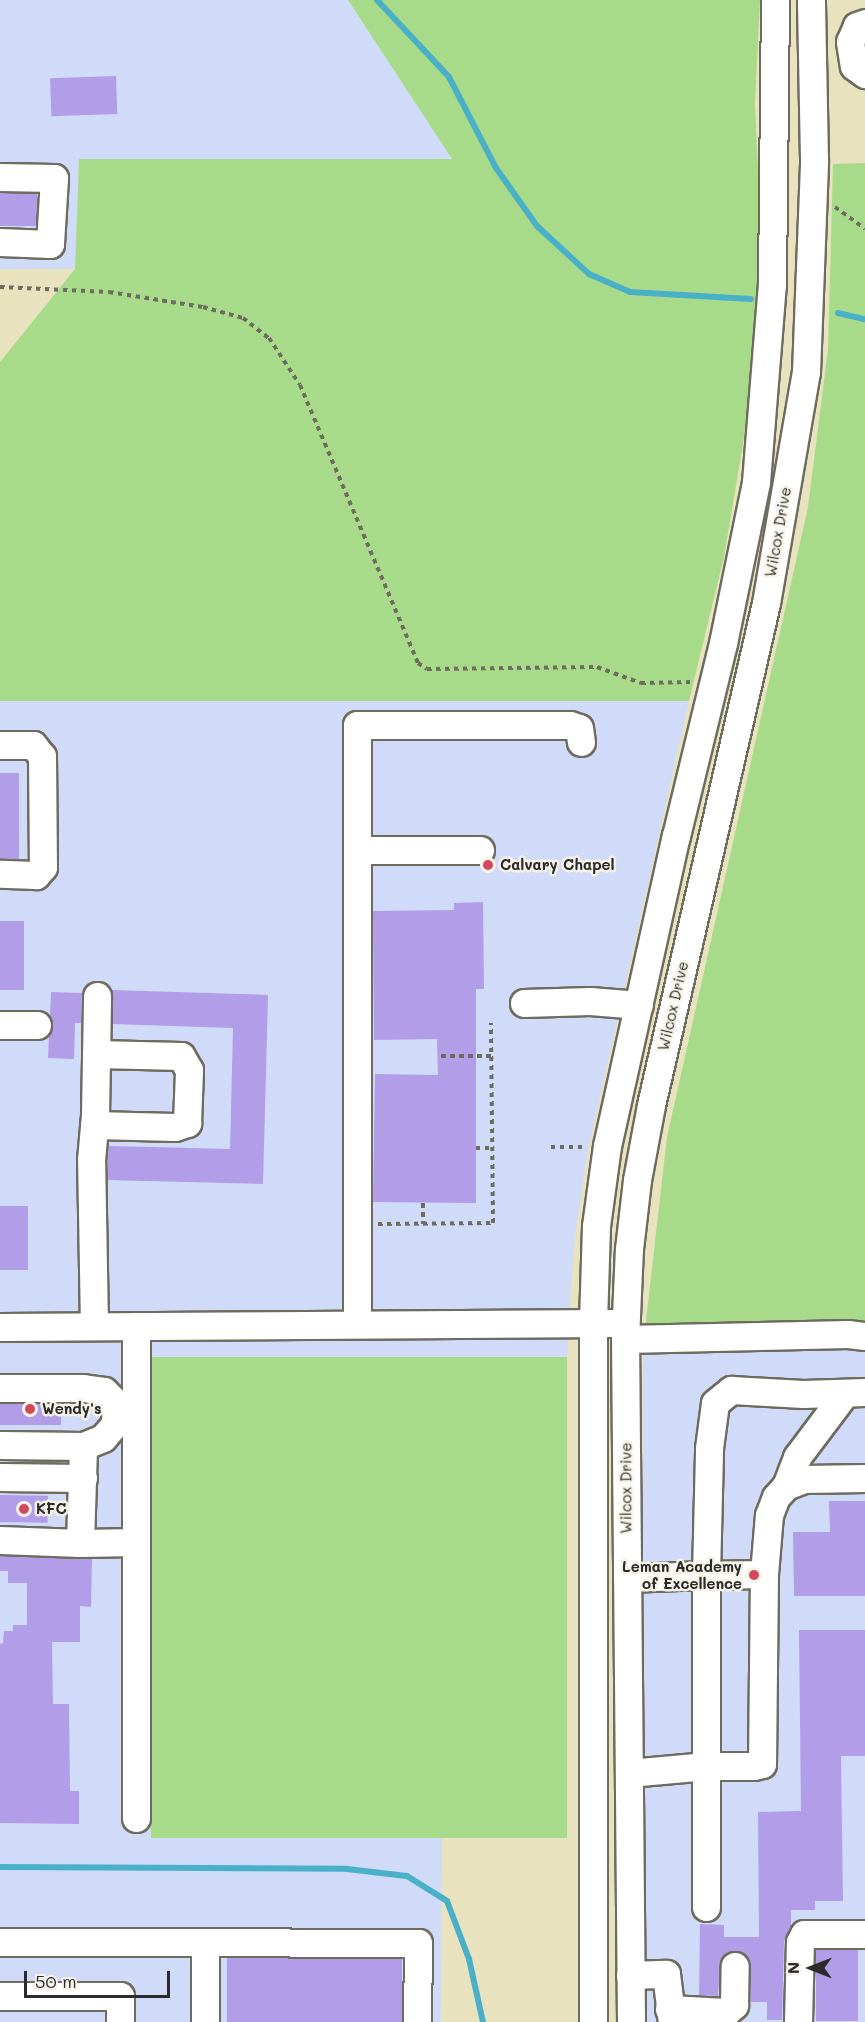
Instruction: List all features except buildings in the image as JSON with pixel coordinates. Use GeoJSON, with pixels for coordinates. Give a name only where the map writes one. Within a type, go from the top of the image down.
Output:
{"type":"FeatureCollection","features":[{"type":"Feature","properties":{"kind":"street","name":"Wilcox Drive"},"geometry":{"type":"LineString","coordinates":[[593,2022],[593,1322],[596,1226],[607,1146],[676,836],[714,681],[756,482],[772,284],[776,0]]}},
{"type":"Feature","properties":{"kind":"street","name":"Wilcox Drive"},"geometry":{"type":"LineString","coordinates":[[631,2022],[626,1331],[636,1192],[651,1105],[766,603],[806,372],[813,190],[811,0]]}},
{"type":"Feature","properties":{"kind":"street"},"geometry":{"type":"LineString","coordinates":[[865,23],[857,26],[850,42],[854,66],[865,74]]}},
{"type":"Feature","properties":{"kind":"street"},"geometry":{"type":"LineString","coordinates":[[0,177],[54,178],[50,244],[0,242]]}},
{"type":"Feature","properties":{"kind":"street"},"geometry":{"type":"LineString","coordinates":[[357,1324],[357,725],[570,725],[579,728],[582,742]]}},
{"type":"Feature","properties":{"kind":"street"},"geometry":{"type":"LineString","coordinates":[[0,745],[33,745],[42,756],[43,867],[36,875],[0,874]]}},
{"type":"Feature","properties":{"kind":"street"},"geometry":{"type":"LineString","coordinates":[[357,850],[480,850]]}},
{"type":"Feature","properties":{"kind":"street"},"geometry":{"type":"LineString","coordinates":[[94,1326],[91,1219],[97,996]]}},
{"type":"Feature","properties":{"kind":"street"},"geometry":{"type":"LineString","coordinates":[[524,1002],[590,1001],[639,1005]]}},
{"type":"Feature","properties":{"kind":"street"},"geometry":{"type":"LineString","coordinates":[[0,1025],[37,1025]]}},
{"type":"Feature","properties":{"kind":"street"},"geometry":{"type":"LineString","coordinates":[[94,1125],[175,1127],[187,1123],[189,1070],[181,1056],[96,1054]]}},
{"type":"Feature","properties":{"kind":"street"},"geometry":{"type":"LineString","coordinates":[[0,1327],[593,1322],[626,1331],[865,1336]]}},
{"type":"Feature","properties":{"kind":"street"},"geometry":{"type":"LineString","coordinates":[[136,1326],[126,1413],[136,1542],[136,1818]]}},
{"type":"Feature","properties":{"kind":"street"},"geometry":{"type":"LineString","coordinates":[[0,1388],[83,1388],[104,1391],[126,1413]]}},
{"type":"Feature","properties":{"kind":"street"},"geometry":{"type":"LineString","coordinates":[[706,1907],[706,1575],[709,1448],[715,1403],[731,1390],[803,1394],[855,1393]]}},
{"type":"Feature","properties":{"kind":"street"},"geometry":{"type":"LineString","coordinates":[[629,1773],[762,1764],[764,1574],[769,1515],[776,1497],[786,1486],[797,1456],[855,1393]]}},
{"type":"Feature","properties":{"kind":"street"},"geometry":{"type":"LineString","coordinates":[[0,1445],[83,1446],[103,1438],[126,1413]]}},
{"type":"Feature","properties":{"kind":"street"},"geometry":{"type":"LineString","coordinates":[[80,1544],[83,1446]]}},
{"type":"Feature","properties":{"kind":"street"},"geometry":{"type":"LineString","coordinates":[[0,1477],[83,1478]]}},
{"type":"Feature","properties":{"kind":"street"},"geometry":{"type":"LineString","coordinates":[[786,1486],[804,1479],[865,1478]]}},
{"type":"Feature","properties":{"kind":"street"},"geometry":{"type":"LineString","coordinates":[[0,1540],[80,1544],[136,1542]]}},
{"type":"Feature","properties":{"kind":"street"},"geometry":{"type":"LineString","coordinates":[[627,1578],[764,1574]]}},
{"type":"Feature","properties":{"kind":"street"},"geometry":{"type":"LineString","coordinates":[[798,2022],[800,1942],[804,1934],[865,1934]]}},
{"type":"Feature","properties":{"kind":"street"},"geometry":{"type":"LineString","coordinates":[[0,1942],[418,1943],[417,2022]]}},
{"type":"Feature","properties":{"kind":"street"},"geometry":{"type":"LineString","coordinates":[[206,1942],[206,2022]]}},
{"type":"Feature","properties":{"kind":"street"},"geometry":{"type":"LineString","coordinates":[[630,1975],[666,1974],[670,2015],[726,2012],[734,2005],[735,1966]]}},
{"type":"Feature","properties":{"kind":"street"},"geometry":{"type":"LineString","coordinates":[[0,1996],[120,1996],[120,2022]]}},
{"type":"Feature","properties":{"kind":"path"},"geometry":{"type":"LineString","coordinates":[[813,190],[865,229]]}},
{"type":"Feature","properties":{"kind":"path"},"geometry":{"type":"LineString","coordinates":[[0,287],[109,292],[203,307],[243,318],[269,338],[300,385],[418,663],[427,669],[597,667],[641,683],[714,681]]}},
{"type":"Feature","properties":{"kind":"path"},"geometry":{"type":"LineString","coordinates":[[357,1224],[493,1223],[491,1023]]}},
{"type":"Feature","properties":{"kind":"path"},"geometry":{"type":"LineString","coordinates":[[441,1056],[491,1056]]}},
{"type":"Feature","properties":{"kind":"path"},"geometry":{"type":"LineString","coordinates":[[551,1147],[607,1146]]}},
{"type":"Feature","properties":{"kind":"path"},"geometry":{"type":"LineString","coordinates":[[476,1148],[492,1148]]}},
{"type":"Feature","properties":{"kind":"path"},"geometry":{"type":"LineString","coordinates":[[423,1203],[423,1224]]}},
{"type":"Feature","properties":{"kind":"shaded area"},"geometry":{"type":"Polygon","coordinates":[[[0,0],[348,0],[453,159],[79,159],[75,269],[0,269],[0,0]]]}},
{"type":"Feature","properties":{"kind":"shaded area"},"geometry":{"type":"Polygon","coordinates":[[[0,701],[689,701],[588,1151],[574,1242],[567,1358],[151,1357],[151,1837],[442,1838],[441,2022],[0,2022],[0,701]]]}},
{"type":"Feature","properties":{"kind":"shaded area","name":"Leman Academy of Excellence"},"geometry":{"type":"Polygon","coordinates":[[[643,1347],[865,1347],[865,2022],[643,2022],[643,1347]]]}},
{"type":"Feature","properties":{"kind":"green space"},"geometry":{"type":"Polygon","coordinates":[[[348,0],[760,0],[755,103],[761,239],[756,335],[743,444],[724,557],[689,701],[0,701],[0,362],[75,269],[79,159],[452,159],[348,0]]]}},
{"type":"Feature","properties":{"kind":"green space"},"geometry":{"type":"Polygon","coordinates":[[[865,163],[865,1347],[643,1347],[667,1137],[808,507],[828,349],[833,164],[865,163]]]}},
{"type":"Feature","properties":{"kind":"green space"},"geometry":{"type":"Polygon","coordinates":[[[151,1357],[567,1357],[567,1838],[151,1838],[151,1357]]]}},
{"type":"Feature","properties":{"kind":"waterway"},"geometry":{"type":"LineString","coordinates":[[377,0],[449,77],[496,168],[537,226],[589,274],[630,292],[751,299]]}},
{"type":"Feature","properties":{"kind":"waterway"},"geometry":{"type":"LineString","coordinates":[[838,313],[865,319]]}},
{"type":"Feature","properties":{"kind":"waterway"},"geometry":{"type":"LineString","coordinates":[[0,1867],[347,1869],[407,1876],[447,1901],[469,1959],[483,2022]]}},
{"type":"Feature","properties":{"kind":"place","name":"Calvary Chapel"},"geometry":{"type":"Point","coordinates":[488,865]}},
{"type":"Feature","properties":{"kind":"place","name":"Wendy's"},"geometry":{"type":"Point","coordinates":[30,1409]}},
{"type":"Feature","properties":{"kind":"place","name":"KFC"},"geometry":{"type":"Point","coordinates":[24,1509]}},
{"type":"Feature","properties":{"kind":"place","name":"Leman Academy of Excellence"},"geometry":{"type":"Point","coordinates":[754,1575]}}]}
